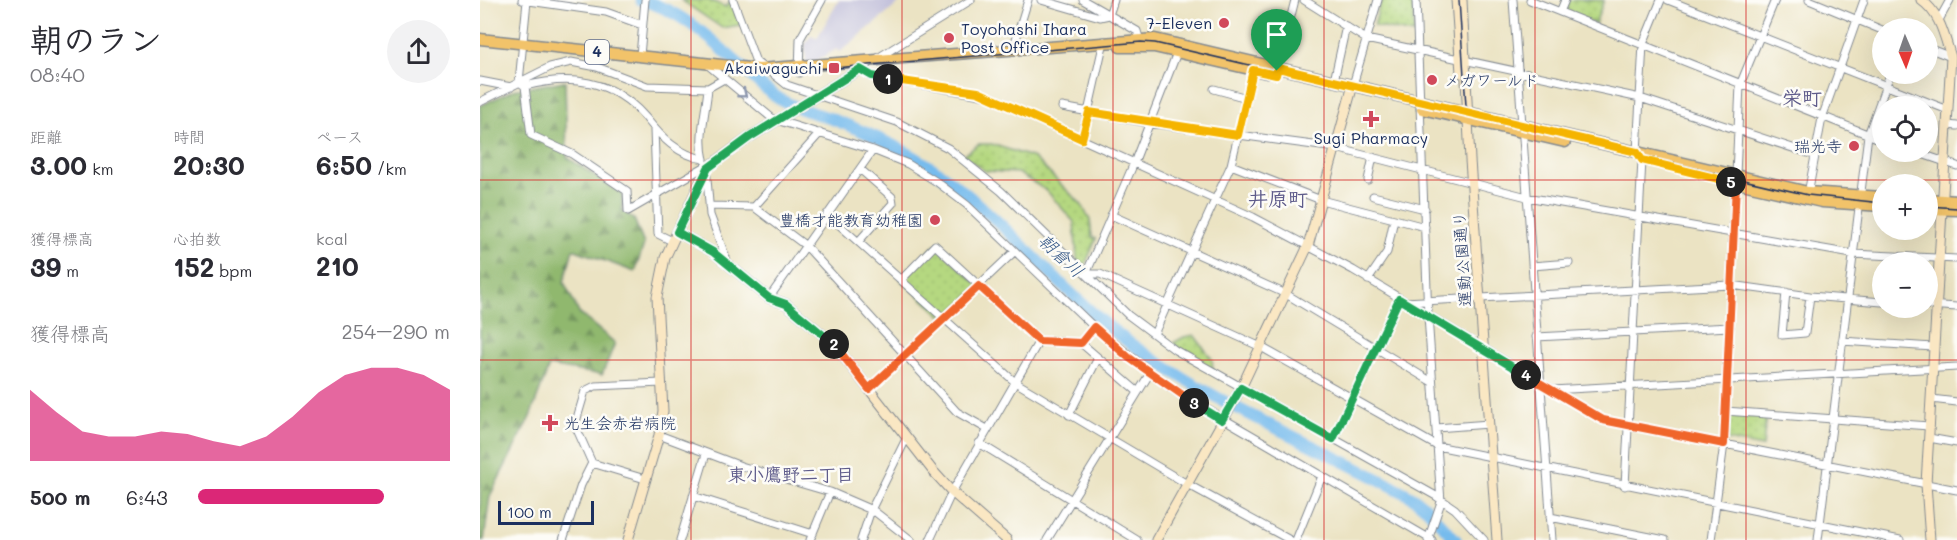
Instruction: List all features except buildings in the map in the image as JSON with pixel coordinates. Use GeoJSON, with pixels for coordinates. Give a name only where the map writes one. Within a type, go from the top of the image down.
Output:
{"type":"FeatureCollection","features":[{"type":"Feature","properties":{"kind":"main road","name":"4"},"geometry":{"type":"LineString","coordinates":[[480,39],[765,70],[860,69],[1141,42],[1179,48],[1808,195],[1872,204]]}},
{"type":"Feature","properties":{"kind":"main road","name":"4"},"geometry":{"type":"LineString","coordinates":[[799,70],[1013,49],[1103,45]]}},
{"type":"Feature","properties":{"kind":"main road","name":"4"},"geometry":{"type":"LineString","coordinates":[[1277,72],[1334,81],[1352,89]]}},
{"type":"Feature","properties":{"kind":"main road","name":"4"},"geometry":{"type":"LineString","coordinates":[[1858,200],[1872,198]]}},
{"type":"Feature","properties":{"kind":"main road"},"geometry":{"type":"LineString","coordinates":[[1938,206],[1957,201]]}},
{"type":"Feature","properties":{"kind":"main road"},"geometry":{"type":"LineString","coordinates":[[1938,203],[1957,210]]}},
{"type":"Feature","properties":{"kind":"street"},"geometry":{"type":"LineString","coordinates":[[642,25],[606,12],[524,0],[522,84],[531,135],[572,154],[627,191],[628,212],[781,120],[971,0]]}},
{"type":"Feature","properties":{"kind":"street"},"geometry":{"type":"LineString","coordinates":[[640,56],[645,0]]}},
{"type":"Feature","properties":{"kind":"street"},"geometry":{"type":"LineString","coordinates":[[733,0],[756,62],[765,70],[787,85],[897,122],[948,148],[1001,191],[1128,315],[1198,365],[1441,500],[1473,526],[1484,540]]}},
{"type":"Feature","properties":{"kind":"street"},"geometry":{"type":"LineString","coordinates":[[799,70],[800,39],[822,0]]}},
{"type":"Feature","properties":{"kind":"street"},"geometry":{"type":"LineString","coordinates":[[1013,49],[1029,0]]}},
{"type":"Feature","properties":{"kind":"street"},"geometry":{"type":"LineString","coordinates":[[1041,0],[1100,17],[1109,15]]}},
{"type":"Feature","properties":{"kind":"street"},"geometry":{"type":"LineString","coordinates":[[1083,0],[1137,31],[1141,42]]}},
{"type":"Feature","properties":{"kind":"street"},"geometry":{"type":"LineString","coordinates":[[1109,15],[1114,0]]}},
{"type":"Feature","properties":{"kind":"street"},"geometry":{"type":"LineString","coordinates":[[1277,72],[1295,0]]}},
{"type":"Feature","properties":{"kind":"street"},"geometry":{"type":"LineString","coordinates":[[1304,0],[1366,39],[1640,98],[1814,156]]}},
{"type":"Feature","properties":{"kind":"street"},"geometry":{"type":"LineString","coordinates":[[1156,540],[1241,390],[1308,246],[1378,0]]}},
{"type":"Feature","properties":{"kind":"street"},"geometry":{"type":"LineString","coordinates":[[711,65],[724,79],[772,119],[873,150],[908,164],[938,182],[967,205],[1094,327],[1150,373],[1223,419],[1430,538],[1441,500],[1427,301],[1416,0]]}},
{"type":"Feature","properties":{"kind":"street","name":"運動公園通り"},"geometry":{"type":"LineString","coordinates":[[1456,0],[1463,60]]}},
{"type":"Feature","properties":{"kind":"street","name":"運動公園通り"},"geometry":{"type":"LineString","coordinates":[[1462,0],[1466,115],[1497,540]]}},
{"type":"Feature","properties":{"kind":"street"},"geometry":{"type":"LineString","coordinates":[[1513,0],[1552,540]]}},
{"type":"Feature","properties":{"kind":"street"},"geometry":{"type":"LineString","coordinates":[[1530,0],[1872,136]]}},
{"type":"Feature","properties":{"kind":"street"},"geometry":{"type":"LineString","coordinates":[[1560,12],[1565,0]]}},
{"type":"Feature","properties":{"kind":"street"},"geometry":{"type":"LineString","coordinates":[[1625,486],[1640,216],[1640,98],[1643,44],[1661,0]]}},
{"type":"Feature","properties":{"kind":"street"},"geometry":{"type":"LineString","coordinates":[[1668,0],[1948,110]]}},
{"type":"Feature","properties":{"kind":"street"},"geometry":{"type":"LineString","coordinates":[[1711,540],[1724,444],[1740,85],[1775,0]]}},
{"type":"Feature","properties":{"kind":"street"},"geometry":{"type":"LineString","coordinates":[[1809,0],[1872,26]]}},
{"type":"Feature","properties":{"kind":"street"},"geometry":{"type":"LineString","coordinates":[[1808,195],[1821,118],[1864,0]]}},
{"type":"Feature","properties":{"kind":"street"},"geometry":{"type":"LineString","coordinates":[[1921,0],[1931,7],[1937,18]]}},
{"type":"Feature","properties":{"kind":"street"},"geometry":{"type":"LineString","coordinates":[[1938,265],[1946,162],[1953,125],[1948,110],[1953,88],[1951,57],[1938,20],[1950,0]]}},
{"type":"Feature","properties":{"kind":"street"},"geometry":{"type":"LineString","coordinates":[[1334,81],[1346,26]]}},
{"type":"Feature","properties":{"kind":"street"},"geometry":{"type":"LineString","coordinates":[[1082,139],[1103,45]]}},
{"type":"Feature","properties":{"kind":"street"},"geometry":{"type":"LineString","coordinates":[[1951,57],[1957,47]]}},
{"type":"Feature","properties":{"kind":"street"},"geometry":{"type":"LineString","coordinates":[[1086,274],[1134,163],[1179,48]]}},
{"type":"Feature","properties":{"kind":"street"},"geometry":{"type":"LineString","coordinates":[[1938,52],[1951,57]]}},
{"type":"Feature","properties":{"kind":"street"},"geometry":{"type":"LineString","coordinates":[[522,84],[550,67],[571,62],[597,67],[647,86],[708,88],[724,79]]}},
{"type":"Feature","properties":{"kind":"street"},"geometry":{"type":"LineString","coordinates":[[1154,334],[1231,165],[1254,66]]}},
{"type":"Feature","properties":{"kind":"street"},"geometry":{"type":"LineString","coordinates":[[860,69],[872,76],[978,92],[1215,200],[1308,246],[1368,280],[1603,420],[1957,490]]}},
{"type":"Feature","properties":{"kind":"street"},"geometry":{"type":"LineString","coordinates":[[480,102],[522,84],[570,78],[608,89],[635,107],[654,130],[692,157],[706,164]]}},
{"type":"Feature","properties":{"kind":"street"},"geometry":{"type":"LineString","coordinates":[[480,81],[511,87]]}},
{"type":"Feature","properties":{"kind":"street"},"geometry":{"type":"LineString","coordinates":[[1818,540],[1858,200],[1868,135],[1886,85]]}},
{"type":"Feature","properties":{"kind":"street"},"geometry":{"type":"LineString","coordinates":[[708,88],[706,119],[700,138],[706,164],[713,227],[728,263]]}},
{"type":"Feature","properties":{"kind":"street"},"geometry":{"type":"LineString","coordinates":[[1214,89],[1247,98]]}},
{"type":"Feature","properties":{"kind":"street"},"geometry":{"type":"LineString","coordinates":[[1062,107],[1149,123],[1336,148],[1527,197],[1852,254],[1957,259]]}},
{"type":"Feature","properties":{"kind":"street"},"geometry":{"type":"LineString","coordinates":[[654,130],[658,234],[674,237],[728,263],[769,298],[786,304],[833,343],[906,439],[952,492],[1007,540]]}},
{"type":"Feature","properties":{"kind":"street"},"geometry":{"type":"LineString","coordinates":[[754,207],[820,133]]}},
{"type":"Feature","properties":{"kind":"street"},"geometry":{"type":"LineString","coordinates":[[769,298],[873,150]]}},
{"type":"Feature","properties":{"kind":"street"},"geometry":{"type":"LineString","coordinates":[[1368,180],[1373,157]]}},
{"type":"Feature","properties":{"kind":"street"},"geometry":{"type":"LineString","coordinates":[[1938,159],[1957,166]]}},
{"type":"Feature","properties":{"kind":"street"},"geometry":{"type":"LineString","coordinates":[[628,540],[659,435],[663,411],[657,297],[665,258],[706,164]]}},
{"type":"Feature","properties":{"kind":"street"},"geometry":{"type":"LineString","coordinates":[[1231,165],[1321,200],[1425,227]]}},
{"type":"Feature","properties":{"kind":"street"},"geometry":{"type":"LineString","coordinates":[[858,242],[893,203],[892,197],[860,169]]}},
{"type":"Feature","properties":{"kind":"street"},"geometry":{"type":"LineString","coordinates":[[1373,196],[1425,209]]}},
{"type":"Feature","properties":{"kind":"street"},"geometry":{"type":"LineString","coordinates":[[709,206],[754,207],[806,246],[907,354],[957,412],[987,429]]}},
{"type":"Feature","properties":{"kind":"street"},"geometry":{"type":"LineString","coordinates":[[827,214],[1015,382],[1186,484],[1290,540]]}},
{"type":"Feature","properties":{"kind":"street"},"geometry":{"type":"LineString","coordinates":[[1111,215],[1286,294],[1432,382]]}},
{"type":"Feature","properties":{"kind":"street"},"geometry":{"type":"LineString","coordinates":[[1368,280],[1386,252],[1394,219]]}},
{"type":"Feature","properties":{"kind":"street"},"geometry":{"type":"LineString","coordinates":[[901,280],[935,245],[1039,341],[1081,343],[1138,392]]}},
{"type":"Feature","properties":{"kind":"street"},"geometry":{"type":"LineString","coordinates":[[869,389],[1015,251]]}},
{"type":"Feature","properties":{"kind":"street"},"geometry":{"type":"LineString","coordinates":[[1532,266],[1569,263]]}},
{"type":"Feature","properties":{"kind":"street"},"geometry":{"type":"LineString","coordinates":[[1086,274],[1100,274],[1261,347],[1437,446],[1900,540]]}},
{"type":"Feature","properties":{"kind":"street"},"geometry":{"type":"LineString","coordinates":[[1401,300],[1427,301],[1731,285],[1810,296],[1872,301]]}},
{"type":"Feature","properties":{"kind":"street"},"geometry":{"type":"LineString","coordinates":[[1786,292],[1782,335],[1805,333],[1810,296]]}},
{"type":"Feature","properties":{"kind":"street"},"geometry":{"type":"LineString","coordinates":[[1333,439],[1375,349],[1401,300]]}},
{"type":"Feature","properties":{"kind":"street"},"geometry":{"type":"LineString","coordinates":[[1938,306],[1957,307]]}},
{"type":"Feature","properties":{"kind":"street"},"geometry":{"type":"LineString","coordinates":[[1930,540],[1926,484],[1933,368],[1932,318]]}},
{"type":"Feature","properties":{"kind":"street"},"geometry":{"type":"LineString","coordinates":[[1081,343],[1094,327]]}},
{"type":"Feature","properties":{"kind":"street"},"geometry":{"type":"LineString","coordinates":[[1536,337],[1730,327]]}},
{"type":"Feature","properties":{"kind":"street"},"geometry":{"type":"LineString","coordinates":[[1842,340],[1933,346]]}},
{"type":"Feature","properties":{"kind":"street"},"geometry":{"type":"LineString","coordinates":[[930,540],[952,492],[1039,341]]}},
{"type":"Feature","properties":{"kind":"street"},"geometry":{"type":"LineString","coordinates":[[1069,415],[1098,358]]}},
{"type":"Feature","properties":{"kind":"street"},"geometry":{"type":"LineString","coordinates":[[1552,390],[1957,367]]}},
{"type":"Feature","properties":{"kind":"street"},"geometry":{"type":"LineString","coordinates":[[1047,540],[1150,373]]}},
{"type":"Feature","properties":{"kind":"street"},"geometry":{"type":"LineString","coordinates":[[592,463],[575,425],[585,391],[595,386],[662,383]]}},
{"type":"Feature","properties":{"kind":"street"},"geometry":{"type":"LineString","coordinates":[[1931,399],[1957,402]]}},
{"type":"Feature","properties":{"kind":"street"},"geometry":{"type":"LineString","coordinates":[[1725,411],[1929,426]]}},
{"type":"Feature","properties":{"kind":"street"},"geometry":{"type":"LineString","coordinates":[[1436,428],[1489,424]]}},
{"type":"Feature","properties":{"kind":"street"},"geometry":{"type":"LineString","coordinates":[[659,435],[706,454],[830,492],[871,510],[911,540]]}},
{"type":"Feature","properties":{"kind":"street"},"geometry":{"type":"LineString","coordinates":[[1929,438],[1957,443]]}},
{"type":"Feature","properties":{"kind":"street"},"geometry":{"type":"LineString","coordinates":[[861,540],[871,510],[906,439]]}},
{"type":"Feature","properties":{"kind":"street"},"geometry":{"type":"LineString","coordinates":[[979,443],[1137,540]]}},
{"type":"Feature","properties":{"kind":"street"},"geometry":{"type":"LineString","coordinates":[[680,540],[706,454]]}},
{"type":"Feature","properties":{"kind":"street"},"geometry":{"type":"LineString","coordinates":[[592,463],[645,478]]}},
{"type":"Feature","properties":{"kind":"street"},"geometry":{"type":"LineString","coordinates":[[563,540],[581,485],[592,463]]}},
{"type":"Feature","properties":{"kind":"street"},"geometry":{"type":"LineString","coordinates":[[1296,540],[1322,476]]}},
{"type":"Feature","properties":{"kind":"street"},"geometry":{"type":"LineString","coordinates":[[693,496],[811,537],[830,492]]}},
{"type":"Feature","properties":{"kind":"street"},"geometry":{"type":"LineString","coordinates":[[1550,518],[1665,540]]}},
{"type":"Feature","properties":{"kind":"shaded area"},"geometry":{"type":"Polygon","coordinates":[[[839,0],[903,0],[840,52],[837,49],[813,62],[806,62],[805,45],[811,35],[817,38],[839,0]]]}},
{"type":"Feature","properties":{"kind":"green space"},"geometry":{"type":"Polygon","coordinates":[[[681,0],[709,0],[726,7],[731,0],[741,25],[722,28],[681,0]]]}},
{"type":"Feature","properties":{"kind":"green space"},"geometry":{"type":"Polygon","coordinates":[[[1381,0],[1413,0],[1414,34],[1374,26],[1381,0]]]}},
{"type":"Feature","properties":{"kind":"green space"},"geometry":{"type":"Polygon","coordinates":[[[1569,0],[1604,0],[1595,24],[1566,13],[1569,0]]]}},
{"type":"Feature","properties":{"kind":"green space"},"geometry":{"type":"Polygon","coordinates":[[[565,81],[567,157],[622,194],[622,211],[634,219],[644,244],[635,272],[573,249],[564,282],[579,313],[615,343],[602,375],[549,366],[530,417],[490,496],[484,540],[480,540],[480,106],[513,90],[565,81]]]}},
{"type":"Feature","properties":{"kind":"green space"},"geometry":{"type":"Polygon","coordinates":[[[979,144],[992,144],[1034,158],[1081,204],[1090,220],[1092,237],[1096,239],[1085,265],[1077,260],[1074,222],[1047,191],[1018,173],[985,171],[963,155],[979,144]]]}},
{"type":"Feature","properties":{"kind":"green space"},"geometry":{"type":"Polygon","coordinates":[[[935,245],[979,286],[944,318],[901,280],[935,245]]]}},
{"type":"Feature","properties":{"kind":"green space"},"geometry":{"type":"Polygon","coordinates":[[[1194,335],[1212,359],[1213,370],[1195,361],[1173,343],[1194,335]]]}},
{"type":"Feature","properties":{"kind":"green space"},"geometry":{"type":"Polygon","coordinates":[[[1732,413],[1766,416],[1763,447],[1727,440],[1729,416],[1732,413]]]}},
{"type":"Feature","properties":{"kind":"waterway","name":"朝倉川"},"geometry":{"type":"LineString","coordinates":[[641,0],[667,10],[691,24],[767,91],[780,99],[884,140],[932,168],[983,208],[1077,299],[1127,341],[1160,364],[1231,405],[1412,497],[1426,508],[1456,540]]}},
{"type":"Feature","properties":{"kind":"tram line"},"geometry":{"type":"LineString","coordinates":[[1459,0],[1466,106],[1475,118]]}},
{"type":"Feature","properties":{"kind":"tram line"},"geometry":{"type":"LineString","coordinates":[[767,70],[834,68],[1141,42],[1155,43],[1808,195],[1872,202]]}},
{"type":"Feature","properties":{"kind":"tram line"},"geometry":{"type":"LineString","coordinates":[[1938,207],[1957,208]]}},
{"type":"Feature","properties":{"kind":"place","name":"7-Eleven"},"geometry":{"type":"Point","coordinates":[1224,23]}},
{"type":"Feature","properties":{"kind":"place","name":"Toyohashi Ihara Post Office"},"geometry":{"type":"Point","coordinates":[949,38]}},
{"type":"Feature","properties":{"kind":"place","name":"Akaiwaguchi"},"geometry":{"type":"Point","coordinates":[834,68]}},
{"type":"Feature","properties":{"kind":"place","name":"メガワールド"},"geometry":{"type":"Point","coordinates":[1432,80]}},
{"type":"Feature","properties":{"kind":"place","name":"Sugi Pharmacy"},"geometry":{"type":"Point","coordinates":[1371,119]}},
{"type":"Feature","properties":{"kind":"place","name":"瑞光寺"},"geometry":{"type":"Point","coordinates":[1854,146]}},
{"type":"Feature","properties":{"kind":"place","name":"豊橋才能教育幼稚園"},"geometry":{"type":"Point","coordinates":[935,220]}},
{"type":"Feature","properties":{"kind":"place","name":"光生会赤岩病院"},"geometry":{"type":"Point","coordinates":[550,423]}},
{"type":"Feature","properties":{"kind":"district","name":"栄町"},"geometry":{"type":"Point","coordinates":[1802,98]}},
{"type":"Feature","properties":{"kind":"district","name":"井原町"},"geometry":{"type":"Point","coordinates":[1278,199]}},
{"type":"Feature","properties":{"kind":"district","name":"東小鷹野二丁目"},"geometry":{"type":"Point","coordinates":[791,475]}},
{"type":"Feature","properties":{"kind":"route"},"geometry":{"type":"LineString","coordinates":[[1278,68],[1637,152],[1642,160],[1736,183],[1724,444],[1603,420],[1399,299],[1333,439],[1241,388],[1222,420],[1174,390],[1128,357],[1094,327],[1081,343],[1039,341],[979,286],[869,389],[833,343],[786,304],[769,298],[713,252],[677,232],[708,168],[750,137],[851,77],[860,69],[872,76],[978,92],[1082,139],[1089,112],[1238,135],[1253,70],[1276,75],[1277,71],[1278,68]]}}]}
